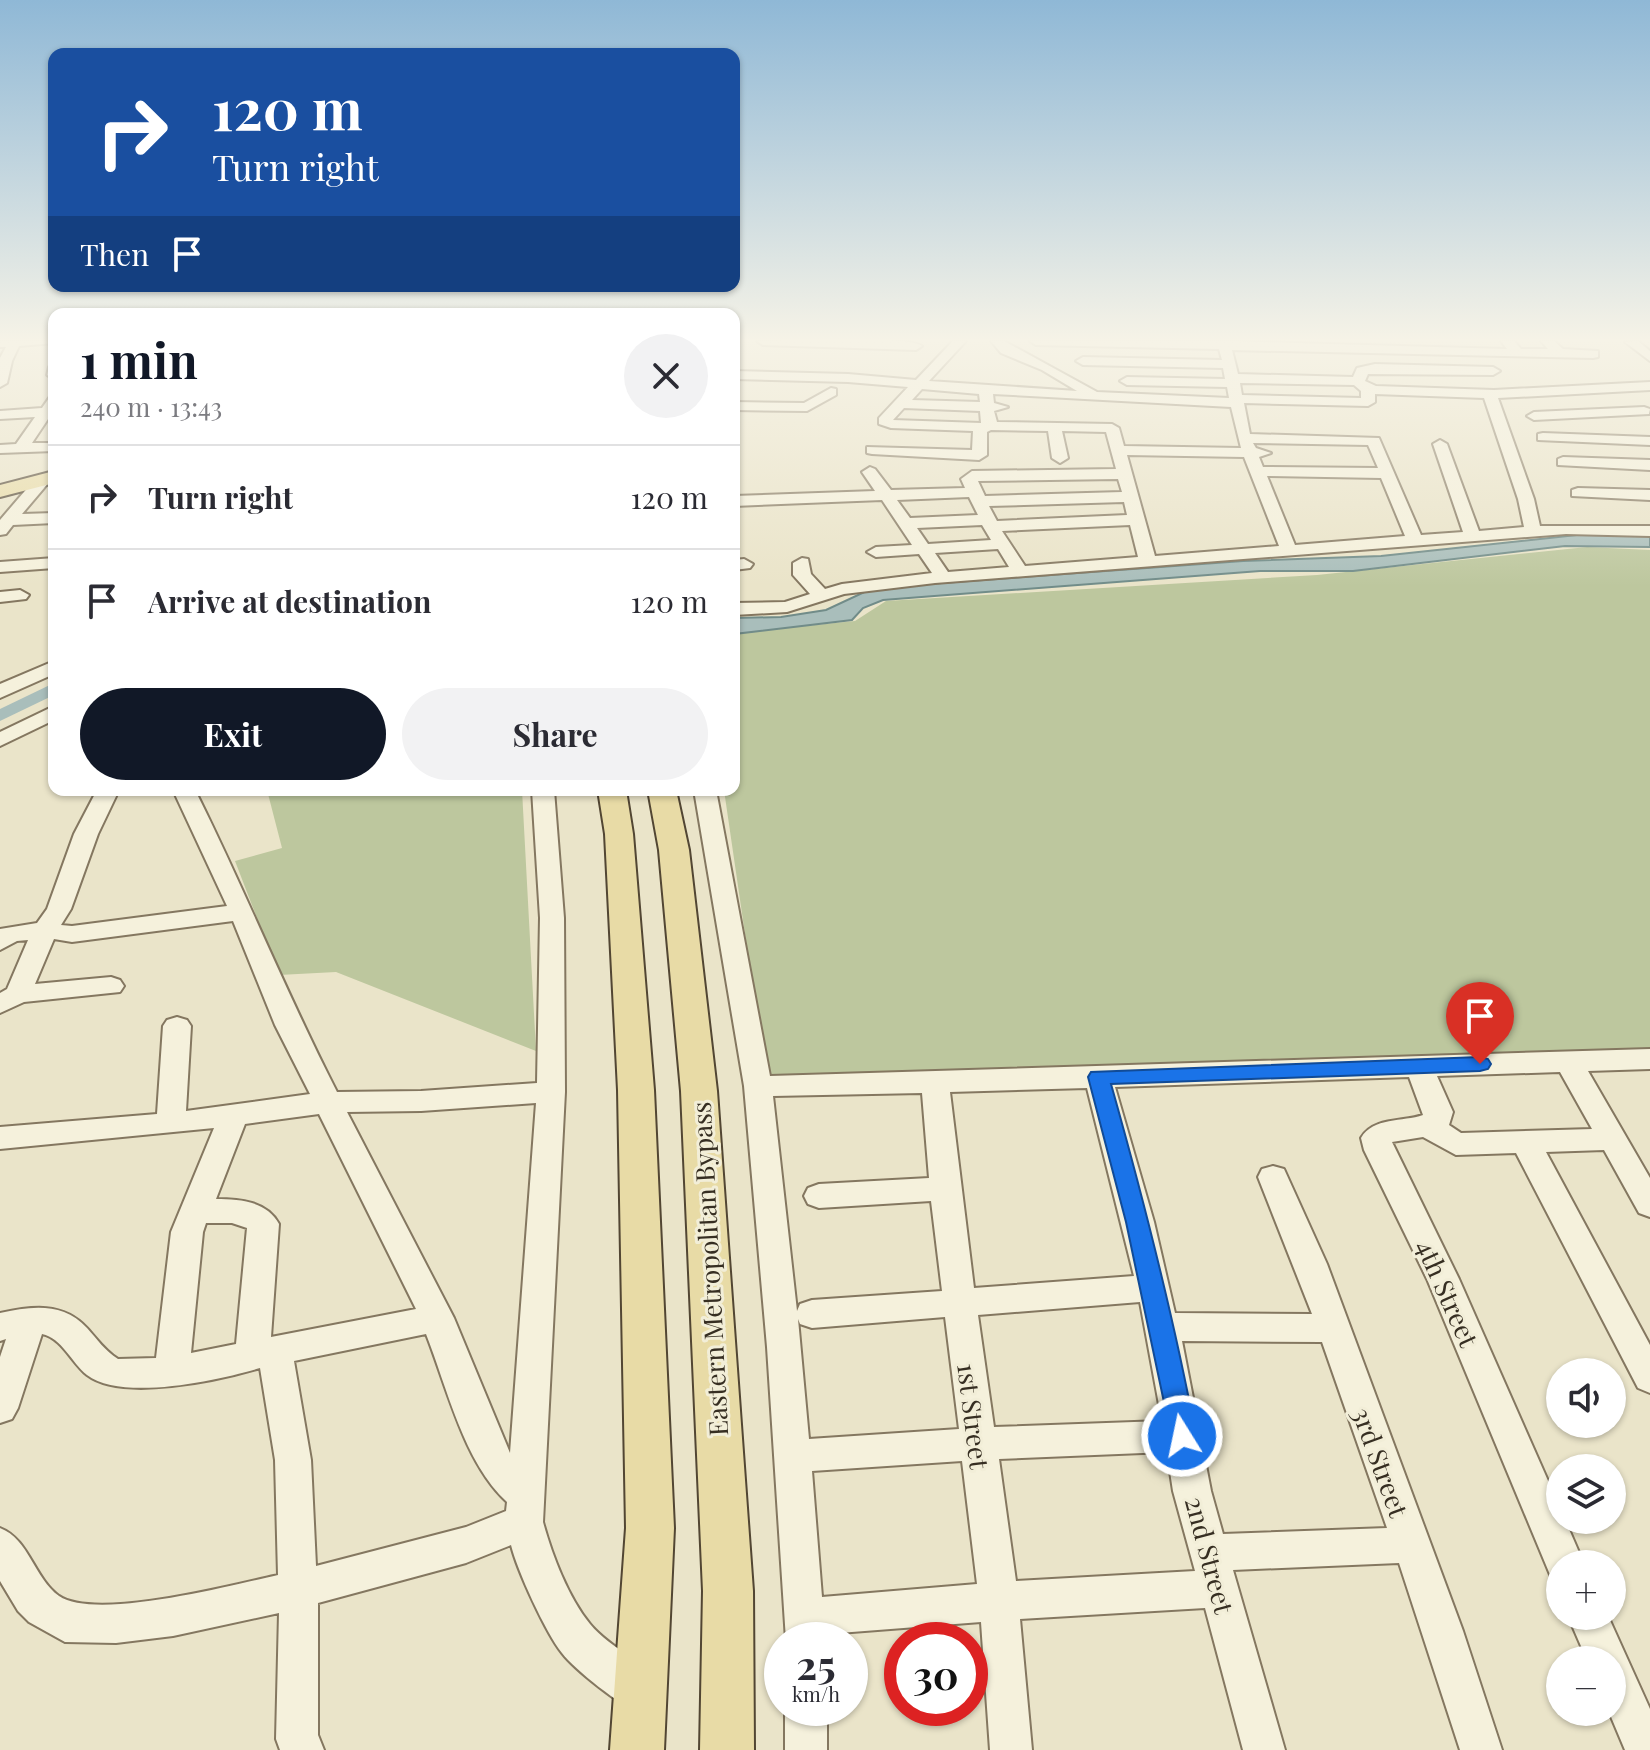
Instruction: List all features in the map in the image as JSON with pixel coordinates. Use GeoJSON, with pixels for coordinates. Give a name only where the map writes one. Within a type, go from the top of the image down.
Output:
{"type":"FeatureCollection","features":[{"type":"Feature","properties":{"kind":"main road"},"geometry":{"type":"LineString","coordinates":[[0,484],[48,481]]}},
{"type":"Feature","properties":{"kind":"main road"},"geometry":{"type":"LineString","coordinates":[[0,491],[48,481]]}},
{"type":"Feature","properties":{"kind":"main road"},"geometry":{"type":"LineString","coordinates":[[613,796],[619,834],[636,1090],[650,1528],[637,1750]]}},
{"type":"Feature","properties":{"kind":"main road","name":"Eastern Metropolitan Bypass"},"geometry":{"type":"LineString","coordinates":[[663,796],[674,850],[699,1091],[728,1591],[727,1750]]}},
{"type":"Feature","properties":{"kind":"street"},"geometry":{"type":"LineString","coordinates":[[21,448],[40,423]]}},
{"type":"Feature","properties":{"kind":"street"},"geometry":{"type":"LineString","coordinates":[[888,423],[1112,428],[1148,561]]}},
{"type":"Feature","properties":{"kind":"street"},"geometry":{"type":"LineString","coordinates":[[872,450],[979,455],[980,431],[986,423]]}},
{"type":"Feature","properties":{"kind":"street"},"geometry":{"type":"LineString","coordinates":[[1242,423],[1255,471],[1289,550]]}},
{"type":"Feature","properties":{"kind":"street"},"geometry":{"type":"LineString","coordinates":[[1503,423],[1513,440],[1533,532]]}},
{"type":"Feature","properties":{"kind":"street"},"geometry":{"type":"LineString","coordinates":[[1117,450],[1361,426]]}},
{"type":"Feature","properties":{"kind":"street"},"geometry":{"type":"LineString","coordinates":[[1054,427],[1060,458]]}},
{"type":"Feature","properties":{"kind":"street"},"geometry":{"type":"LineString","coordinates":[[1543,437],[1650,441]]}},
{"type":"Feature","properties":{"kind":"street"},"geometry":{"type":"LineString","coordinates":[[1245,438],[1315,454]]}},
{"type":"Feature","properties":{"kind":"street"},"geometry":{"type":"LineString","coordinates":[[1245,438],[1369,440],[1377,444],[1416,543]]}},
{"type":"Feature","properties":{"kind":"street"},"geometry":{"type":"LineString","coordinates":[[1440,444],[1473,538]]}},
{"type":"Feature","properties":{"kind":"street"},"geometry":{"type":"LineString","coordinates":[[0,449],[48,447]]}},
{"type":"Feature","properties":{"kind":"street"},"geometry":{"type":"LineString","coordinates":[[1563,462],[1650,465]]}},
{"type":"Feature","properties":{"kind":"street"},"geometry":{"type":"LineString","coordinates":[[1255,471],[1388,473]]}},
{"type":"Feature","properties":{"kind":"street"},"geometry":{"type":"LineString","coordinates":[[870,472],[943,577]]}},
{"type":"Feature","properties":{"kind":"street"},"geometry":{"type":"LineString","coordinates":[[1020,571],[989,523],[969,479],[981,475],[1123,474]]}},
{"type":"Feature","properties":{"kind":"street"},"geometry":{"type":"LineString","coordinates":[[3,525],[48,481]]}},
{"type":"Feature","properties":{"kind":"street"},"geometry":{"type":"LineString","coordinates":[[1578,493],[1650,495]]}},
{"type":"Feature","properties":{"kind":"street"},"geometry":{"type":"LineString","coordinates":[[740,501],[887,496],[1130,497]]}},
{"type":"Feature","properties":{"kind":"street"},"geometry":{"type":"LineString","coordinates":[[906,523],[1136,520]]}},
{"type":"Feature","properties":{"kind":"street"},"geometry":{"type":"LineString","coordinates":[[3,525],[48,522]]}},
{"type":"Feature","properties":{"kind":"street"},"geometry":{"type":"LineString","coordinates":[[740,609],[787,607],[868,585],[943,577],[1533,532],[1580,529],[1650,531]]}},
{"type":"Feature","properties":{"kind":"street"},"geometry":{"type":"LineString","coordinates":[[876,552],[1002,544]]}},
{"type":"Feature","properties":{"kind":"street"},"geometry":{"type":"LineString","coordinates":[[0,567],[48,563]]}},
{"type":"Feature","properties":{"kind":"street"},"geometry":{"type":"LineString","coordinates":[[802,563],[802,575],[823,597]]}},
{"type":"Feature","properties":{"kind":"street"},"geometry":{"type":"LineString","coordinates":[[0,597],[20,595]]}},
{"type":"Feature","properties":{"kind":"street"},"geometry":{"type":"LineString","coordinates":[[0,681],[48,678]]}},
{"type":"Feature","properties":{"kind":"street"},"geometry":{"type":"LineString","coordinates":[[0,692],[25,680]]}},
{"type":"Feature","properties":{"kind":"street"},"geometry":{"type":"LineString","coordinates":[[0,740],[48,715]]}},
{"type":"Feature","properties":{"kind":"street"},"geometry":{"type":"LineString","coordinates":[[9,999],[59,909],[86,834],[105,796]]}},
{"type":"Feature","properties":{"kind":"street"},"geometry":{"type":"LineString","coordinates":[[187,796],[289,1025],[437,1318],[488,1449],[525,1509]]}},
{"type":"Feature","properties":{"kind":"street"},"geometry":{"type":"LineString","coordinates":[[543,796],[552,918],[551,1092],[525,1509],[534,1562],[576,1639],[641,1693]]}},
{"type":"Feature","properties":{"kind":"street"},"geometry":{"type":"LineString","coordinates":[[706,796],[758,1086],[791,1456],[815,1622]]}},
{"type":"Feature","properties":{"kind":"street"},"geometry":{"type":"LineString","coordinates":[[3,936],[45,930],[72,934],[241,912]]}},
{"type":"Feature","properties":{"kind":"street"},"geometry":{"type":"LineString","coordinates":[[9,999],[111,986]]}},
{"type":"Feature","properties":{"kind":"street"},"geometry":{"type":"LineString","coordinates":[[174,1123],[170,1107],[177,1026]]}},
{"type":"Feature","properties":{"kind":"street"},"geometry":{"type":"LineString","coordinates":[[758,1086],[1650,1059]]}},
{"type":"Feature","properties":{"kind":"street"},"geometry":{"type":"LineString","coordinates":[[1568,1061],[1650,1205]]}},
{"type":"Feature","properties":{"kind":"street"},"geometry":{"type":"LineString","coordinates":[[1419,1066],[1438,1112],[1437,1120],[1429,1126],[1456,1144],[1611,1139]]}},
{"type":"Feature","properties":{"kind":"street","name":"2nd Street"},"geometry":{"type":"LineString","coordinates":[[1098,1077],[1138,1222],[1162,1327],[1192,1491],[1264,1750]]}},
{"type":"Feature","properties":{"kind":"street","name":"1st Street"},"geometry":{"type":"LineString","coordinates":[[935,1083],[945,1189],[999,1601],[1011,1750]]}},
{"type":"Feature","properties":{"kind":"street"},"geometry":{"type":"LineString","coordinates":[[0,1138],[174,1123],[329,1102],[421,1101],[551,1092]]}},
{"type":"Feature","properties":{"kind":"street"},"geometry":{"type":"LineString","coordinates":[[172,1371],[187,1232],[234,1114]]}},
{"type":"Feature","properties":{"kind":"street","name":"4th Street"},"geometry":{"type":"LineString","coordinates":[[1429,1126],[1384,1132],[1376,1138],[1379,1150],[1443,1279],[1559,1550]]}},
{"type":"Feature","properties":{"kind":"street"},"geometry":{"type":"LineString","coordinates":[[1525,1141],[1650,1378]]}},
{"type":"Feature","properties":{"kind":"street","name":"3rd Street"},"geometry":{"type":"LineString","coordinates":[[1273,1177],[1311,1264],[1412,1545],[1481,1750]]}},
{"type":"Feature","properties":{"kind":"street"},"geometry":{"type":"LineString","coordinates":[[819,1196],[945,1189]]}},
{"type":"Feature","properties":{"kind":"street"},"geometry":{"type":"LineString","coordinates":[[195,1211],[247,1213],[257,1216],[263,1224],[263,1354],[293,1460],[300,1645],[297,1739],[303,1750]]}},
{"type":"Feature","properties":{"kind":"street"},"geometry":{"type":"LineString","coordinates":[[812,1314],[1152,1288]]}},
{"type":"Feature","properties":{"kind":"street"},"geometry":{"type":"LineString","coordinates":[[0,1408],[15,1324],[43,1319],[67,1327],[87,1352],[110,1371],[138,1374],[172,1371],[263,1354],[437,1318]]}},
{"type":"Feature","properties":{"kind":"street"},"geometry":{"type":"LineString","coordinates":[[1162,1327],[1332,1328]]}},
{"type":"Feature","properties":{"kind":"street"},"geometry":{"type":"LineString","coordinates":[[791,1456],[977,1444],[1182,1436]]}},
{"type":"Feature","properties":{"kind":"street"},"geometry":{"type":"LineString","coordinates":[[0,1546],[32,1598],[65,1622],[116,1623],[173,1617],[298,1590],[466,1545],[525,1509]]}},
{"type":"Feature","properties":{"kind":"street"},"geometry":{"type":"LineString","coordinates":[[857,1622],[1412,1545]]}},
{"type":"Feature","properties":{"kind":"street"},"geometry":{"type":"LineString","coordinates":[[1626,1703],[1647,1750]]}},
{"type":"Feature","properties":{"kind":"street"},"geometry":{"type":"LineString","coordinates":[[806,1726],[806,1750]]}},
{"type":"Feature","properties":{"kind":"green space"},"geometry":{"type":"Polygon","coordinates":[[[1587,547],[1650,550],[1650,1050],[766,1078],[725,796],[740,796],[740,632],[855,621],[886,601],[1317,575],[1587,547]]]}},
{"type":"Feature","properties":{"kind":"green space"},"geometry":{"type":"Polygon","coordinates":[[[269,796],[522,796],[536,1051],[336,972],[279,975],[235,861],[282,848],[269,796]]]}},
{"type":"Feature","properties":{"kind":"shaded area"},"geometry":{"type":"Polygon","coordinates":[[[1586,534],[1650,535],[1650,547],[1565,546],[1353,571],[1260,571],[883,600],[863,608],[852,620],[740,633],[740,618],[781,617],[826,610],[873,588],[1243,561],[1381,556],[1586,534]]]}},
{"type":"Feature","properties":{"kind":"waterway"},"geometry":{"type":"LineString","coordinates":[[0,716],[48,691]]}},
{"type":"Feature","properties":{"kind":"route"},"geometry":{"type":"LineString","coordinates":[[1182,1436],[1168,1355],[1138,1222],[1098,1077],[1480,1064]]}}]}
